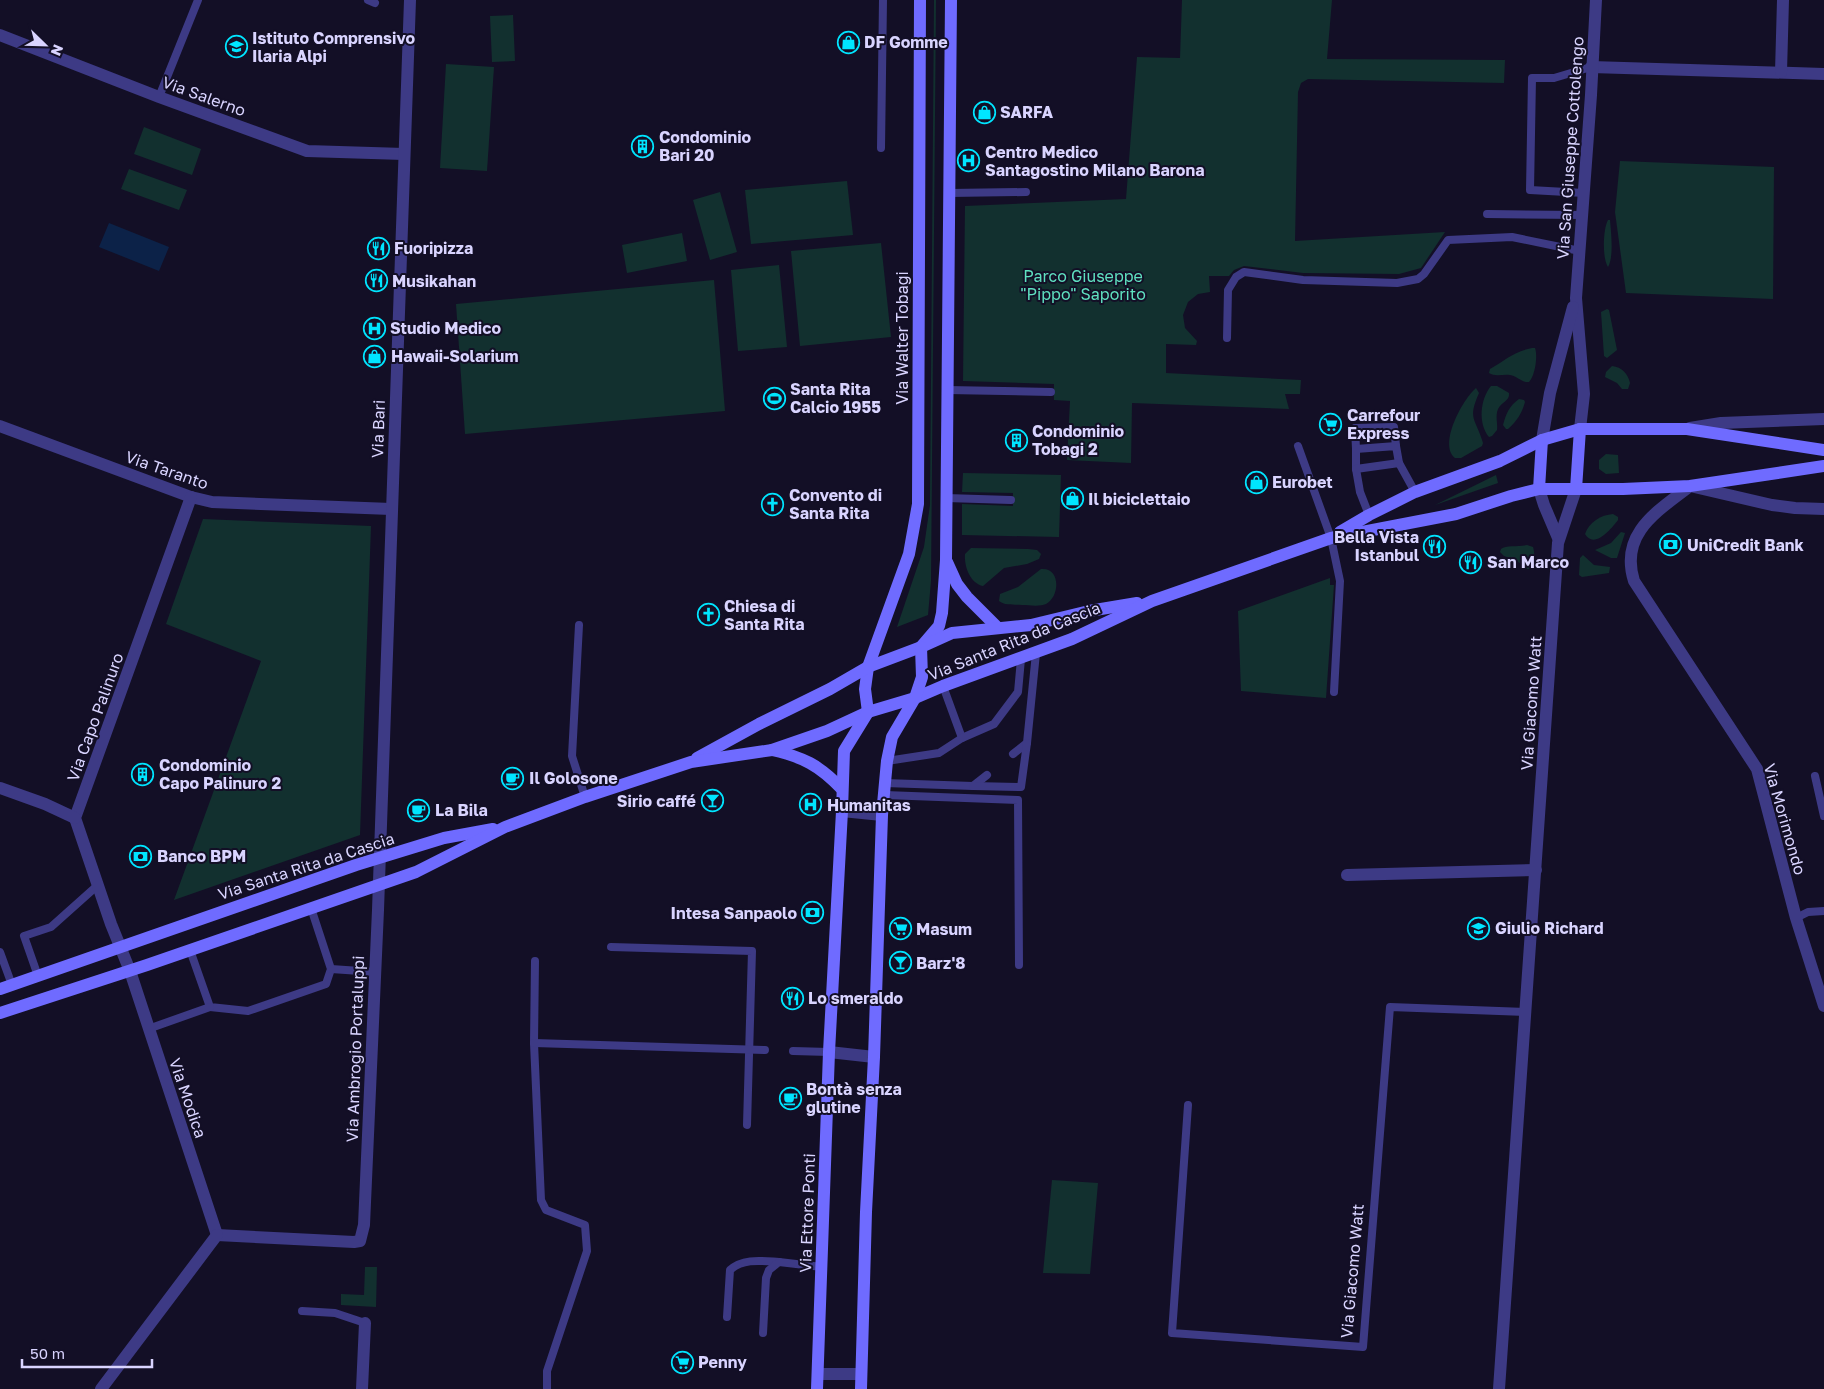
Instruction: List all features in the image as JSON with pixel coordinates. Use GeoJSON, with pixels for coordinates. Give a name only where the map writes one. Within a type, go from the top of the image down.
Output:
{"type":"FeatureCollection","features":[{"type":"Feature","properties":{"kind":"main road","name":"Via Walter Tobagi"},"geometry":{"type":"LineString","coordinates":[[868,712],[866,689],[868,667],[909,554],[918,504],[920,0]]}},
{"type":"Feature","properties":{"kind":"main road"},"geometry":{"type":"LineString","coordinates":[[861,1389],[866,1203],[874,1057],[882,815],[886,761],[892,738],[915,698],[922,677],[921,648],[939,626],[942,613],[946,560],[946,390],[951,0]]}},
{"type":"Feature","properties":{"kind":"main road"},"geometry":{"type":"LineString","coordinates":[[1576,490],[1580,429]]}},
{"type":"Feature","properties":{"kind":"main road"},"geometry":{"type":"LineString","coordinates":[[1331,538],[1369,515],[1415,492],[1500,461],[1542,440],[1580,429],[1687,429],[1824,450]]}},
{"type":"Feature","properties":{"kind":"main road"},"geometry":{"type":"LineString","coordinates":[[1539,489],[1542,440]]}},
{"type":"Feature","properties":{"kind":"main road"},"geometry":{"type":"LineString","coordinates":[[1331,538],[1456,514],[1539,489],[1576,490],[1690,486],[1824,466]]}},
{"type":"Feature","properties":{"kind":"main road","name":"Via Santa Rita da Cascia"},"geometry":{"type":"LineString","coordinates":[[0,1013],[130,971],[416,872],[505,827],[585,797],[691,762],[772,750],[828,731],[868,712],[915,698],[1072,639],[1152,601],[1331,538]]}},
{"type":"Feature","properties":{"kind":"main road"},"geometry":{"type":"LineString","coordinates":[[946,560],[957,584],[967,597],[998,628]]}},
{"type":"Feature","properties":{"kind":"main road","name":"Via Santa Rita da Cascia"},"geometry":{"type":"LineString","coordinates":[[691,762],[868,667],[921,648],[952,633],[1031,625],[1089,611],[1152,601]]}},
{"type":"Feature","properties":{"kind":"main road","name":"Via Ettore Ponti"},"geometry":{"type":"LineString","coordinates":[[817,1389],[829,1052],[844,751],[868,712]]}},
{"type":"Feature","properties":{"kind":"main road"},"geometry":{"type":"LineString","coordinates":[[772,750],[796,756],[818,767],[842,789]]}},
{"type":"Feature","properties":{"kind":"main road","name":"Via Santa Rita da Cascia"},"geometry":{"type":"LineString","coordinates":[[6,987],[285,889],[444,838],[505,827]]}},
{"type":"Feature","properties":{"kind":"street","name":"Via Bari"},"geometry":{"type":"LineString","coordinates":[[379,859],[410,0]]}},
{"type":"Feature","properties":{"kind":"street","name":"Via San Giuseppe Cottolengo"},"geometry":{"type":"LineString","coordinates":[[1576,298],[1596,0]]}},
{"type":"Feature","properties":{"kind":"street"},"geometry":{"type":"LineString","coordinates":[[1781,72],[1783,0]]}},
{"type":"Feature","properties":{"kind":"street","name":"Via Salerno"},"geometry":{"type":"LineString","coordinates":[[0,35],[159,97],[307,151],[404,154]]}},
{"type":"Feature","properties":{"kind":"street"},"geometry":{"type":"LineString","coordinates":[[1592,67],[1824,74]]}},
{"type":"Feature","properties":{"kind":"street"},"geometry":{"type":"LineString","coordinates":[[1576,298],[1584,394],[1580,429]]}},
{"type":"Feature","properties":{"kind":"street"},"geometry":{"type":"LineString","coordinates":[[1542,440],[1550,393],[1576,298]]}},
{"type":"Feature","properties":{"kind":"street"},"geometry":{"type":"LineString","coordinates":[[1687,429],[1721,423],[1824,419]]}},
{"type":"Feature","properties":{"kind":"street","name":"Via Taranto"},"geometry":{"type":"LineString","coordinates":[[0,426],[191,498],[231,504],[392,509]]}},
{"type":"Feature","properties":{"kind":"street"},"geometry":{"type":"LineString","coordinates":[[1690,486],[1772,505],[1795,508],[1824,508]]}},
{"type":"Feature","properties":{"kind":"street","name":"Via Morimondo"},"geometry":{"type":"LineString","coordinates":[[1690,486],[1660,509],[1640,530],[1632,545],[1630,557],[1631,570],[1634,580],[1757,768],[1796,918],[1824,1006]]}},
{"type":"Feature","properties":{"kind":"street"},"geometry":{"type":"LineString","coordinates":[[1539,489],[1558,538]]}},
{"type":"Feature","properties":{"kind":"street"},"geometry":{"type":"LineString","coordinates":[[1558,538],[1576,490]]}},
{"type":"Feature","properties":{"kind":"street","name":"Via Capo Palinuro"},"geometry":{"type":"LineString","coordinates":[[75,818],[191,498]]}},
{"type":"Feature","properties":{"kind":"street","name":"Via Giacomo Watt"},"geometry":{"type":"LineString","coordinates":[[1500,1389],[1558,538]]}},
{"type":"Feature","properties":{"kind":"street"},"geometry":{"type":"LineString","coordinates":[[0,788],[75,818],[130,971]]}},
{"type":"Feature","properties":{"kind":"street"},"geometry":{"type":"LineString","coordinates":[[842,811],[882,815]]}},
{"type":"Feature","properties":{"kind":"street","name":"Via Ambrogio Portaluppi"},"geometry":{"type":"LineString","coordinates":[[217,1235],[345,1242],[360,1241],[364,1225],[379,859]]}},
{"type":"Feature","properties":{"kind":"street"},"geometry":{"type":"LineString","coordinates":[[1347,875],[1536,870]]}},
{"type":"Feature","properties":{"kind":"street","name":"Via Modica"},"geometry":{"type":"LineString","coordinates":[[130,971],[217,1235]]}},
{"type":"Feature","properties":{"kind":"street"},"geometry":{"type":"LineString","coordinates":[[829,1052],[874,1057]]}},
{"type":"Feature","properties":{"kind":"street"},"geometry":{"type":"LineString","coordinates":[[101,1389],[217,1235]]}},
{"type":"Feature","properties":{"kind":"street"},"geometry":{"type":"LineString","coordinates":[[362,1389],[365,1323]]}},
{"type":"Feature","properties":{"kind":"street"},"geometry":{"type":"LineString","coordinates":[[818,1374],[861,1374]]}},
{"type":"Feature","properties":{"kind":"lane"},"geometry":{"type":"LineString","coordinates":[[159,97],[198,0]]}},
{"type":"Feature","properties":{"kind":"lane"},"geometry":{"type":"LineString","coordinates":[[881,148],[883,0]]}},
{"type":"Feature","properties":{"kind":"lane"},"geometry":{"type":"LineString","coordinates":[[1584,193],[1530,190],[1532,78],[1554,78],[1592,67]]}},
{"type":"Feature","properties":{"kind":"lane"},"geometry":{"type":"LineString","coordinates":[[949,193],[1026,192]]}},
{"type":"Feature","properties":{"kind":"lane"},"geometry":{"type":"LineString","coordinates":[[1487,214],[1582,215]]}},
{"type":"Feature","properties":{"kind":"lane"},"geometry":{"type":"LineString","coordinates":[[1227,338],[1228,290],[1236,277],[1244,272],[1303,280],[1397,283],[1418,279],[1424,274],[1448,240],[1512,237],[1580,251]]}},
{"type":"Feature","properties":{"kind":"lane"},"geometry":{"type":"LineString","coordinates":[[946,390],[1051,392]]}},
{"type":"Feature","properties":{"kind":"lane"},"geometry":{"type":"LineString","coordinates":[[1369,515],[1360,492],[1356,470],[1355,428],[1394,426],[1399,463],[1415,492]]}},
{"type":"Feature","properties":{"kind":"lane"},"geometry":{"type":"LineString","coordinates":[[1298,446],[1331,538],[1340,581],[1334,692]]}},
{"type":"Feature","properties":{"kind":"lane"},"geometry":{"type":"LineString","coordinates":[[1356,448],[1396,446]]}},
{"type":"Feature","properties":{"kind":"lane"},"geometry":{"type":"LineString","coordinates":[[1356,470],[1399,463]]}},
{"type":"Feature","properties":{"kind":"lane"},"geometry":{"type":"LineString","coordinates":[[946,498],[1011,500]]}},
{"type":"Feature","properties":{"kind":"lane"},"geometry":{"type":"LineString","coordinates":[[579,625],[572,756],[585,797]]}},
{"type":"Feature","properties":{"kind":"lane"},"geometry":{"type":"LineString","coordinates":[[885,789],[973,786],[1021,787],[1036,653]]}},
{"type":"Feature","properties":{"kind":"lane"},"geometry":{"type":"LineString","coordinates":[[886,761],[939,753],[962,738],[994,724],[1018,692],[1021,659]]}},
{"type":"Feature","properties":{"kind":"lane"},"geometry":{"type":"LineString","coordinates":[[943,686],[962,738]]}},
{"type":"Feature","properties":{"kind":"lane"},"geometry":{"type":"LineString","coordinates":[[1013,754],[1027,743]]}},
{"type":"Feature","properties":{"kind":"lane"},"geometry":{"type":"LineString","coordinates":[[973,786],[987,775]]}},
{"type":"Feature","properties":{"kind":"lane"},"geometry":{"type":"LineString","coordinates":[[1815,776],[1824,816]]}},
{"type":"Feature","properties":{"kind":"lane"},"geometry":{"type":"LineString","coordinates":[[885,789],[1018,800],[1019,965]]}},
{"type":"Feature","properties":{"kind":"lane"},"geometry":{"type":"LineString","coordinates":[[38,976],[24,936],[50,926],[98,885]]}},
{"type":"Feature","properties":{"kind":"lane"},"geometry":{"type":"LineString","coordinates":[[148,1029],[210,1007],[248,1011],[326,984],[331,969],[311,908]]}},
{"type":"Feature","properties":{"kind":"lane"},"geometry":{"type":"LineString","coordinates":[[1796,918],[1808,912],[1824,911]]}},
{"type":"Feature","properties":{"kind":"lane"},"geometry":{"type":"LineString","coordinates":[[611,947],[752,951],[747,1125]]}},
{"type":"Feature","properties":{"kind":"lane"},"geometry":{"type":"LineString","coordinates":[[190,950],[210,1007]]}},
{"type":"Feature","properties":{"kind":"lane"},"geometry":{"type":"LineString","coordinates":[[0,952],[6,987]]}},
{"type":"Feature","properties":{"kind":"lane"},"geometry":{"type":"LineString","coordinates":[[535,961],[534,1043],[541,1200],[546,1210],[585,1225],[587,1251],[546,1371],[547,1389]]}},
{"type":"Feature","properties":{"kind":"lane"},"geometry":{"type":"LineString","coordinates":[[331,969],[374,972]]}},
{"type":"Feature","properties":{"kind":"lane","name":"Via Giacomo Watt"},"geometry":{"type":"LineString","coordinates":[[1188,1105],[1172,1333],[1363,1347],[1390,1007],[1526,1012]]}},
{"type":"Feature","properties":{"kind":"lane"},"geometry":{"type":"LineString","coordinates":[[534,1043],[765,1050]]}},
{"type":"Feature","properties":{"kind":"lane"},"geometry":{"type":"LineString","coordinates":[[794,1051],[829,1052]]}},
{"type":"Feature","properties":{"kind":"lane"},"geometry":{"type":"LineString","coordinates":[[727,1317],[730,1270],[736,1264],[752,1261],[822,1267]]}},
{"type":"Feature","properties":{"kind":"lane"},"geometry":{"type":"LineString","coordinates":[[763,1333],[766,1278],[770,1270],[779,1262]]}},
{"type":"Feature","properties":{"kind":"lane"},"geometry":{"type":"LineString","coordinates":[[302,1311],[334,1312],[365,1323]]}},
{"type":"Feature","properties":{"kind":"green space"},"geometry":{"type":"Polygon","coordinates":[[[934,0],[936,0],[931,581],[928,615],[897,627],[924,547],[930,505],[934,0]]]}},
{"type":"Feature","properties":{"kind":"green space","name":"Parco Giuseppe \"Pippo\" Saporito"},"geometry":{"type":"Polygon","coordinates":[[[1182,0],[1332,0],[1327,59],[1505,60],[1504,83],[1308,79],[1301,83],[1298,92],[1295,241],[1445,232],[1421,268],[1399,274],[1303,273],[1244,266],[1234,270],[1229,276],[1209,276],[1210,292],[1198,294],[1188,302],[1183,315],[1185,328],[1197,341],[1196,345],[1166,344],[1166,373],[1301,380],[1300,394],[1285,394],[1289,409],[1132,403],[1131,463],[1067,460],[1070,401],[1054,400],[1054,384],[963,381],[965,206],[1126,199],[1137,57],[1180,58],[1182,0]]]}},
{"type":"Feature","properties":{"kind":"green space"},"geometry":{"type":"Polygon","coordinates":[[[513,15],[515,61],[492,62],[490,16],[513,15]]]}},
{"type":"Feature","properties":{"kind":"green space"},"geometry":{"type":"Polygon","coordinates":[[[446,64],[494,67],[487,171],[440,168],[446,64]]]}},
{"type":"Feature","properties":{"kind":"green space"},"geometry":{"type":"Polygon","coordinates":[[[144,127],[201,149],[192,175],[134,154],[144,127]]]}},
{"type":"Feature","properties":{"kind":"green space"},"geometry":{"type":"Polygon","coordinates":[[[1620,161],[1774,167],[1773,299],[1626,293],[1615,212],[1620,161]]]}},
{"type":"Feature","properties":{"kind":"green space"},"geometry":{"type":"Polygon","coordinates":[[[129,169],[187,190],[179,210],[121,189],[129,169]]]}},
{"type":"Feature","properties":{"kind":"green space"},"geometry":{"type":"Polygon","coordinates":[[[847,181],[853,235],[751,244],[745,190],[847,181]]]}},
{"type":"Feature","properties":{"kind":"green space"},"geometry":{"type":"Polygon","coordinates":[[[720,192],[737,252],[710,260],[693,200],[720,192]]]}},
{"type":"Feature","properties":{"kind":"green space"},"geometry":{"type":"Polygon","coordinates":[[[1608,220],[1610,220],[1612,244],[1608,267],[1604,244],[1608,220]]]}},
{"type":"Feature","properties":{"kind":"green space"},"geometry":{"type":"Polygon","coordinates":[[[682,233],[687,261],[627,273],[622,245],[682,233]]]}},
{"type":"Feature","properties":{"kind":"green space"},"geometry":{"type":"Polygon","coordinates":[[[881,243],[891,337],[800,346],[791,251],[881,243]]]}},
{"type":"Feature","properties":{"kind":"green space"},"geometry":{"type":"Polygon","coordinates":[[[779,265],[787,347],[738,351],[731,270],[779,265]]]}},
{"type":"Feature","properties":{"kind":"green space"},"geometry":{"type":"Polygon","coordinates":[[[714,280],[725,411],[465,434],[456,304],[714,280]]]}},
{"type":"Feature","properties":{"kind":"green space"},"geometry":{"type":"Polygon","coordinates":[[[1609,310],[1617,350],[1607,358],[1604,356],[1601,312],[1609,310]]]}},
{"type":"Feature","properties":{"kind":"green space"},"geometry":{"type":"Polygon","coordinates":[[[1535,348],[1536,361],[1533,375],[1529,382],[1510,375],[1489,373],[1490,369],[1510,357],[1535,348]]]}},
{"type":"Feature","properties":{"kind":"green space"},"geometry":{"type":"Polygon","coordinates":[[[1612,366],[1622,369],[1626,374],[1630,383],[1628,389],[1622,389],[1617,383],[1605,377],[1606,372],[1612,366]]]}},
{"type":"Feature","properties":{"kind":"green space"},"geometry":{"type":"Polygon","coordinates":[[[1491,386],[1497,386],[1509,393],[1509,396],[1498,409],[1497,430],[1489,437],[1483,425],[1482,412],[1484,398],[1491,386]]]}},
{"type":"Feature","properties":{"kind":"green space"},"geometry":{"type":"Polygon","coordinates":[[[1476,388],[1479,393],[1473,414],[1483,443],[1482,446],[1461,458],[1455,458],[1450,451],[1449,443],[1454,422],[1459,411],[1476,388]]]}},
{"type":"Feature","properties":{"kind":"green space"},"geometry":{"type":"Polygon","coordinates":[[[1519,399],[1525,402],[1519,417],[1506,429],[1503,425],[1510,407],[1519,399]]]}},
{"type":"Feature","properties":{"kind":"green space"},"geometry":{"type":"Polygon","coordinates":[[[1606,454],[1618,455],[1619,473],[1606,474],[1599,469],[1599,460],[1606,454]]]}},
{"type":"Feature","properties":{"kind":"green space"},"geometry":{"type":"Polygon","coordinates":[[[963,473],[1061,475],[1059,537],[962,535],[962,504],[1013,506],[1013,493],[962,492],[963,473]]]}},
{"type":"Feature","properties":{"kind":"green space"},"geometry":{"type":"Polygon","coordinates":[[[1496,475],[1498,483],[1435,505],[1496,475]]]}},
{"type":"Feature","properties":{"kind":"green space"},"geometry":{"type":"Polygon","coordinates":[[[1613,514],[1618,517],[1618,520],[1603,536],[1593,540],[1585,534],[1589,526],[1596,520],[1613,514]]]}},
{"type":"Feature","properties":{"kind":"green space"},"geometry":{"type":"Polygon","coordinates":[[[203,519],[371,526],[360,835],[174,900],[261,661],[166,624],[203,519]]]}},
{"type":"Feature","properties":{"kind":"green space"},"geometry":{"type":"Polygon","coordinates":[[[1621,532],[1625,533],[1617,558],[1611,558],[1595,550],[1611,543],[1621,532]]]}},
{"type":"Feature","properties":{"kind":"green space"},"geometry":{"type":"Polygon","coordinates":[[[1527,545],[1533,547],[1534,553],[1534,561],[1530,569],[1527,569],[1516,560],[1504,556],[1500,552],[1501,549],[1506,547],[1527,545]]]}},
{"type":"Feature","properties":{"kind":"green space"},"geometry":{"type":"Polygon","coordinates":[[[971,548],[1028,549],[1037,550],[1041,554],[1039,559],[1027,564],[1004,568],[983,586],[971,578],[967,569],[965,554],[971,548]]]}},
{"type":"Feature","properties":{"kind":"green space"},"geometry":{"type":"Polygon","coordinates":[[[1583,555],[1594,565],[1610,567],[1609,573],[1582,577],[1579,575],[1580,558],[1583,555]]]}},
{"type":"Feature","properties":{"kind":"green space"},"geometry":{"type":"Polygon","coordinates":[[[1041,569],[1052,573],[1056,583],[1054,595],[1046,604],[1037,606],[1004,604],[999,601],[1000,594],[1018,587],[1041,569]]]}},
{"type":"Feature","properties":{"kind":"green space"},"geometry":{"type":"Polygon","coordinates":[[[1330,578],[1330,585],[1334,585],[1326,698],[1241,691],[1238,611],[1330,578]]]}},
{"type":"Feature","properties":{"kind":"green space"},"geometry":{"type":"Polygon","coordinates":[[[1052,1180],[1098,1183],[1090,1274],[1043,1273],[1052,1180]]]}},
{"type":"Feature","properties":{"kind":"green space"},"geometry":{"type":"Polygon","coordinates":[[[365,1267],[377,1267],[376,1307],[341,1305],[341,1294],[364,1295],[365,1267]]]}},
{"type":"Feature","properties":{"kind":"water"},"geometry":{"type":"Polygon","coordinates":[[[109,223],[169,247],[159,271],[99,247],[109,223]]]}},
{"type":"Feature","properties":{"kind":"place","name":"DF Gomme"},"geometry":{"type":"Point","coordinates":[848,42]}},
{"type":"Feature","properties":{"kind":"place","name":"Istituto Comprensivo Ilaria Alpi"},"geometry":{"type":"Point","coordinates":[236,47]}},
{"type":"Feature","properties":{"kind":"place","name":"SARFA"},"geometry":{"type":"Point","coordinates":[984,112]}},
{"type":"Feature","properties":{"kind":"place","name":"Condominio Bari 20"},"geometry":{"type":"Point","coordinates":[643,146]}},
{"type":"Feature","properties":{"kind":"place","name":"Centro Medico Santagostino Milano Barona"},"geometry":{"type":"Point","coordinates":[969,161]}},
{"type":"Feature","properties":{"kind":"place","name":"Fuoripizza"},"geometry":{"type":"Point","coordinates":[378,248]}},
{"type":"Feature","properties":{"kind":"place","name":"Musikahan"},"geometry":{"type":"Point","coordinates":[376,281]}},
{"type":"Feature","properties":{"kind":"place","name":"Studio Medico"},"geometry":{"type":"Point","coordinates":[374,328]}},
{"type":"Feature","properties":{"kind":"place","name":"Hawaii-Solarium"},"geometry":{"type":"Point","coordinates":[375,356]}},
{"type":"Feature","properties":{"kind":"place","name":"Santa Rita Calcio 1955"},"geometry":{"type":"Point","coordinates":[774,398]}},
{"type":"Feature","properties":{"kind":"place","name":"Carrefour Express"},"geometry":{"type":"Point","coordinates":[1331,424]}},
{"type":"Feature","properties":{"kind":"place","name":"Condominio Tobagi 2"},"geometry":{"type":"Point","coordinates":[1016,440]}},
{"type":"Feature","properties":{"kind":"place","name":"Eurobet"},"geometry":{"type":"Point","coordinates":[1256,482]}},
{"type":"Feature","properties":{"kind":"place","name":"Il biciclettaio"},"geometry":{"type":"Point","coordinates":[1072,499]}},
{"type":"Feature","properties":{"kind":"place","name":"Convento di Santa Rita"},"geometry":{"type":"Point","coordinates":[773,504]}},
{"type":"Feature","properties":{"kind":"place","name":"UniCredit Bank"},"geometry":{"type":"Point","coordinates":[1671,545]}},
{"type":"Feature","properties":{"kind":"place","name":"Bella Vista Istanbul"},"geometry":{"type":"Point","coordinates":[1435,546]}},
{"type":"Feature","properties":{"kind":"place","name":"San Marco"},"geometry":{"type":"Point","coordinates":[1471,562]}},
{"type":"Feature","properties":{"kind":"place","name":"Chiesa di Santa Rita"},"geometry":{"type":"Point","coordinates":[708,615]}},
{"type":"Feature","properties":{"kind":"place","name":"Condominio Capo Palinuro 2"},"geometry":{"type":"Point","coordinates":[143,774]}},
{"type":"Feature","properties":{"kind":"place","name":"Il Golosone"},"geometry":{"type":"Point","coordinates":[513,778]}},
{"type":"Feature","properties":{"kind":"place","name":"Sirio caffé"},"geometry":{"type":"Point","coordinates":[712,801]}},
{"type":"Feature","properties":{"kind":"place","name":"Humanitas"},"geometry":{"type":"Point","coordinates":[811,805]}},
{"type":"Feature","properties":{"kind":"place","name":"La Bila"},"geometry":{"type":"Point","coordinates":[419,810]}},
{"type":"Feature","properties":{"kind":"place","name":"Banco BPM"},"geometry":{"type":"Point","coordinates":[141,856]}},
{"type":"Feature","properties":{"kind":"place","name":"Intesa Sanpaolo"},"geometry":{"type":"Point","coordinates":[813,913]}},
{"type":"Feature","properties":{"kind":"place","name":"Giulio Richard"},"geometry":{"type":"Point","coordinates":[1479,928]}},
{"type":"Feature","properties":{"kind":"place","name":"Masum"},"geometry":{"type":"Point","coordinates":[900,929]}},
{"type":"Feature","properties":{"kind":"place","name":"Barz'8"},"geometry":{"type":"Point","coordinates":[900,963]}},
{"type":"Feature","properties":{"kind":"place","name":"Lo smeraldo"},"geometry":{"type":"Point","coordinates":[792,998]}},
{"type":"Feature","properties":{"kind":"place","name":"Bontà senza glutine"},"geometry":{"type":"Point","coordinates":[790,1098]}},
{"type":"Feature","properties":{"kind":"place","name":"Penny"},"geometry":{"type":"Point","coordinates":[682,1362]}}]}
